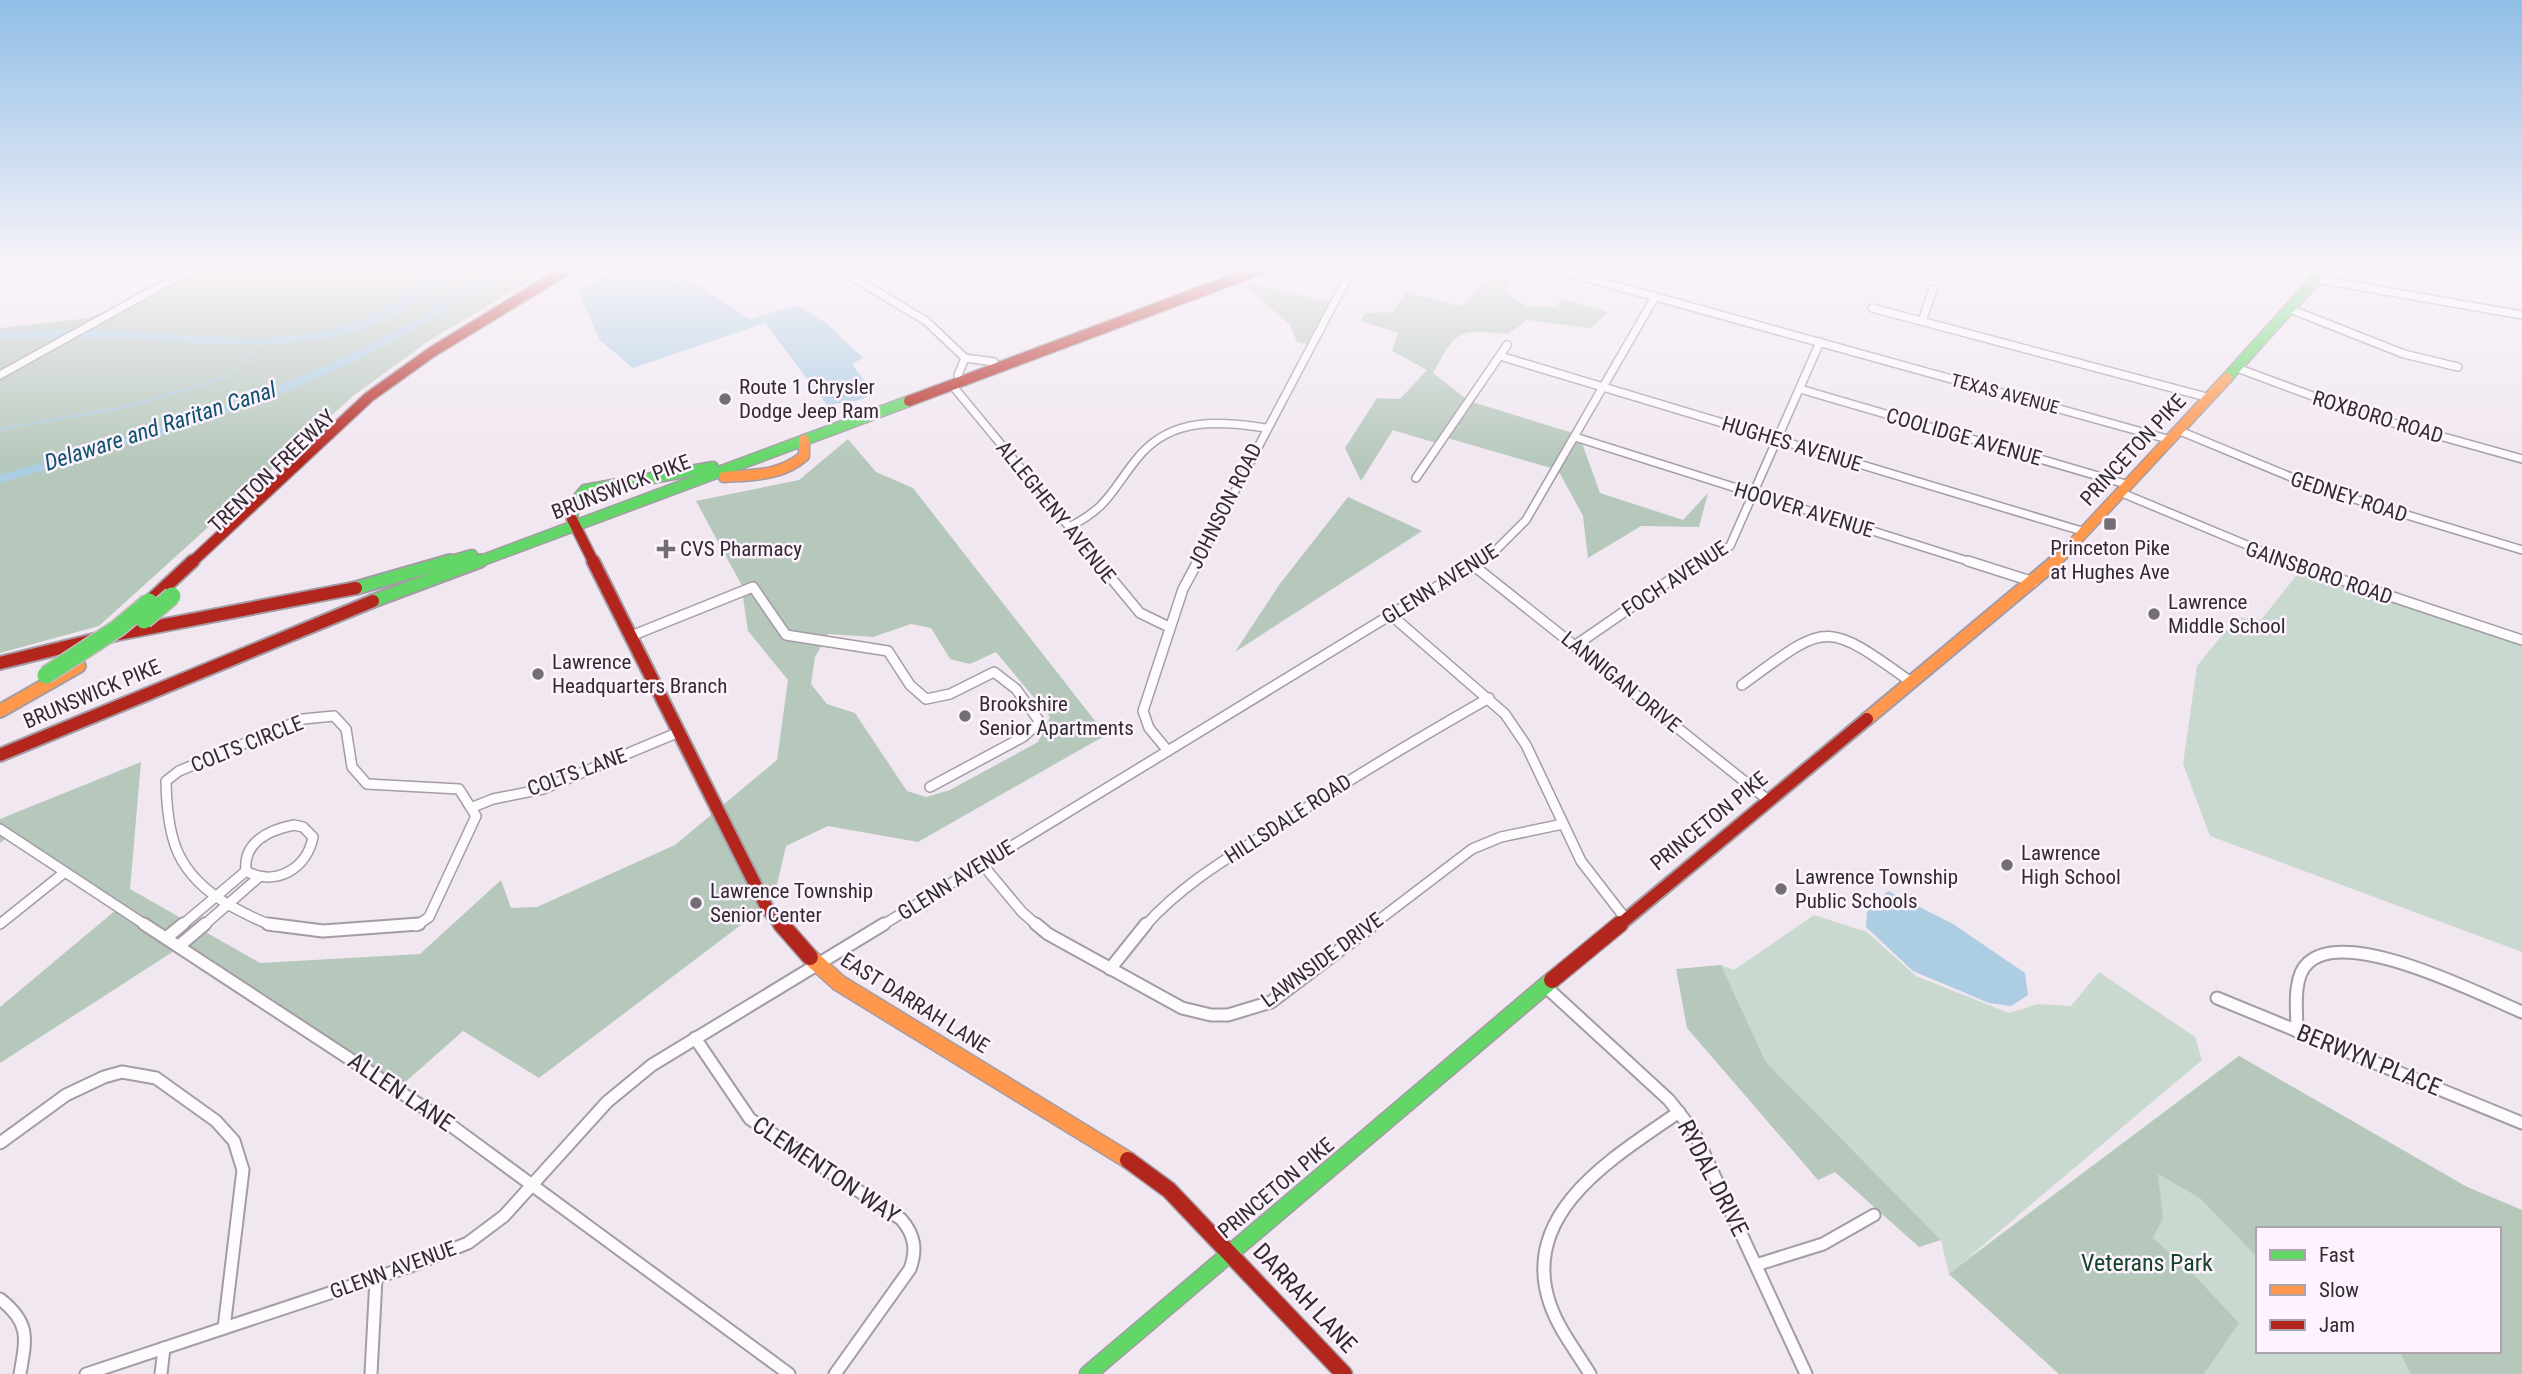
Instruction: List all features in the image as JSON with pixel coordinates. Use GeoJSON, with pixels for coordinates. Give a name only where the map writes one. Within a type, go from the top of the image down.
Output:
{"type":"FeatureCollection","features":[{"type":"Feature","properties":{"kind":"main road","name":"TRENTON FREEWAY"},"geometry":{"type":"LineString","coordinates":[[0,701],[118,628],[369,397],[463,333]]}},
{"type":"Feature","properties":{"kind":"main road","name":"TRENTON FREEWAY"},"geometry":{"type":"LineString","coordinates":[[0,711],[79,666],[140,623],[172,596],[386,393],[475,333]]}},
{"type":"Feature","properties":{"kind":"main road","name":"BRUNSWICK PIKE"},"geometry":{"type":"LineString","coordinates":[[955,380],[994,362],[1071,333]]}},
{"type":"Feature","properties":{"kind":"main road","name":"BRUNSWICK PIKE"},"geometry":{"type":"LineString","coordinates":[[574,523],[569,510],[573,500],[592,488],[647,482],[714,466],[1084,333]]}},
{"type":"Feature","properties":{"kind":"main road","name":"PRINCETON PIKE"},"geometry":{"type":"LineString","coordinates":[[1088,1374],[1625,918],[2034,582],[2126,489],[2268,333]]}},
{"type":"Feature","properties":{"kind":"main road","name":"BRUNSWICK PIKE"},"geometry":{"type":"LineString","coordinates":[[0,663],[163,626],[374,585],[665,493],[724,477],[790,469],[804,456],[795,438]]}},
{"type":"Feature","properties":{"kind":"main road","name":"BRUNSWICK PIKE"},"geometry":{"type":"LineString","coordinates":[[0,755],[317,623],[574,523]]}},
{"type":"Feature","properties":{"kind":"main road","name":"EAST DARRAH LANE"},"geometry":{"type":"LineString","coordinates":[[574,523],[767,908],[817,965],[857,995],[1139,1166],[1169,1190],[1232,1254]]}},
{"type":"Feature","properties":{"kind":"main road","name":"DARRAH LANE"},"geometry":{"type":"LineString","coordinates":[[1232,1254],[1344,1374]]}},
{"type":"Feature","properties":{"kind":"street"},"geometry":{"type":"LineString","coordinates":[[0,375],[76,333]]}},
{"type":"Feature","properties":{"kind":"street"},"geometry":{"type":"LineString","coordinates":[[939,333],[965,358],[994,362]]}},
{"type":"Feature","properties":{"kind":"street","name":"JOHNSON ROAD"},"geometry":{"type":"LineString","coordinates":[[1168,751],[1149,728],[1143,711],[1169,627],[1183,589],[1317,333]]}},
{"type":"Feature","properties":{"kind":"street","name":"GLENN AVENUE"},"geometry":{"type":"LineString","coordinates":[[86,1374],[376,1278],[448,1253],[468,1243],[504,1216],[631,1081],[695,1038],[1473,565],[1518,532],[1634,333]]}},
{"type":"Feature","properties":{"kind":"street","name":"TEXAS AVENUE"},"geometry":{"type":"LineString","coordinates":[[1787,333],[2176,435]]}},
{"type":"Feature","properties":{"kind":"street"},"geometry":{"type":"LineString","coordinates":[[1967,333],[2210,398]]}},
{"type":"Feature","properties":{"kind":"street"},"geometry":{"type":"LineString","coordinates":[[2351,333],[2404,354],[2458,367]]}},
{"type":"Feature","properties":{"kind":"street","name":"FOCH AVENUE"},"geometry":{"type":"LineString","coordinates":[[1576,645],[1679,574],[1724,552],[1735,538],[1820,342]]}},
{"type":"Feature","properties":{"kind":"street"},"geometry":{"type":"LineString","coordinates":[[1416,478],[1507,345]]}},
{"type":"Feature","properties":{"kind":"street","name":"HUGHES AVENUE"},"geometry":{"type":"LineString","coordinates":[[1500,356],[2085,532]]}},
{"type":"Feature","properties":{"kind":"street"},"geometry":{"type":"LineString","coordinates":[[955,380],[965,358]]}},
{"type":"Feature","properties":{"kind":"street","name":"ROXBORO ROAD"},"geometry":{"type":"LineString","coordinates":[[2237,368],[2361,414],[2522,459]]}},
{"type":"Feature","properties":{"kind":"street","name":"ALLEGHENY AVENUE"},"geometry":{"type":"LineString","coordinates":[[955,380],[1069,527],[1140,613],[1169,627]]}},
{"type":"Feature","properties":{"kind":"street","name":"COOLIDGE AVENUE"},"geometry":{"type":"LineString","coordinates":[[1800,389],[2126,489]]}},
{"type":"Feature","properties":{"kind":"street"},"geometry":{"type":"LineString","coordinates":[[1069,527],[1101,511],[1140,456],[1168,433],[1193,423],[1214,420],[1266,428]]}},
{"type":"Feature","properties":{"kind":"street","name":"GEDNEY ROAD"},"geometry":{"type":"LineString","coordinates":[[2176,435],[2315,487],[2522,550]]}},
{"type":"Feature","properties":{"kind":"street","name":"HOOVER AVENUE"},"geometry":{"type":"LineString","coordinates":[[1575,437],[2034,582]]}},
{"type":"Feature","properties":{"kind":"street","name":"GAINSBORO ROAD"},"geometry":{"type":"LineString","coordinates":[[2126,489],[2205,532],[2294,567],[2522,640]]}},
{"type":"Feature","properties":{"kind":"street","name":"LANNIGAN DRIVE"},"geometry":{"type":"LineString","coordinates":[[1473,565],[1768,800]]}},
{"type":"Feature","properties":{"kind":"street"},"geometry":{"type":"LineString","coordinates":[[631,636],[753,587],[786,635],[819,643],[870,646],[888,651],[910,685],[926,699],[950,694],[994,672],[1016,689],[1040,722],[1023,737],[930,788]]}},
{"type":"Feature","properties":{"kind":"street"},"geometry":{"type":"LineString","coordinates":[[1391,615],[1489,698],[1526,745],[1585,868],[1625,918]]}},
{"type":"Feature","properties":{"kind":"street"},"geometry":{"type":"LineString","coordinates":[[1742,685],[1804,639],[1821,636],[1851,643],[1911,682]]}},
{"type":"Feature","properties":{"kind":"street","name":"HILLSDALE ROAD"},"geometry":{"type":"LineString","coordinates":[[1111,969],[1143,925],[1182,888],[1359,773],[1489,698]]}},
{"type":"Feature","properties":{"kind":"street","name":"COLTS CIRCLE"},"geometry":{"type":"LineString","coordinates":[[334,716],[346,729],[347,755],[355,775],[367,784],[458,789],[473,807],[476,816],[429,917],[416,926],[314,930],[271,925],[217,895],[186,872],[166,805],[166,781],[179,771],[303,719],[334,716]]}},
{"type":"Feature","properties":{"kind":"street","name":"COLTS LANE"},"geometry":{"type":"LineString","coordinates":[[473,807],[493,799],[543,789],[679,732]]}},
{"type":"Feature","properties":{"kind":"street","name":"LAWNSIDE DRIVE"},"geometry":{"type":"LineString","coordinates":[[982,864],[1033,923],[1111,969],[1195,1012],[1228,1015],[1258,1009],[1271,1002],[1472,849],[1501,837],[1563,824]]}},
{"type":"Feature","properties":{"kind":"street"},"geometry":{"type":"LineString","coordinates":[[294,825],[309,831],[313,845],[302,862],[283,875],[259,877],[246,871],[246,855],[260,837],[282,827],[294,825]]}},
{"type":"Feature","properties":{"kind":"street","name":"ALLEN LANE"},"geometry":{"type":"LineString","coordinates":[[0,829],[449,1124],[789,1374]]}},
{"type":"Feature","properties":{"kind":"street"},"geometry":{"type":"LineString","coordinates":[[166,938],[246,871]]}},
{"type":"Feature","properties":{"kind":"street"},"geometry":{"type":"LineString","coordinates":[[0,924],[65,872]]}},
{"type":"Feature","properties":{"kind":"street"},"geometry":{"type":"LineString","coordinates":[[179,946],[259,877]]}},
{"type":"Feature","properties":{"kind":"street"},"geometry":{"type":"LineString","coordinates":[[2297,1031],[2302,969],[2316,954],[2340,950],[2370,953],[2522,1012]]}},
{"type":"Feature","properties":{"kind":"street","name":"RYDAL DRIVE"},"geometry":{"type":"LineString","coordinates":[[1545,986],[1679,1112],[1706,1154],[1806,1374]]}},
{"type":"Feature","properties":{"kind":"street","name":"BERWYN PLACE"},"geometry":{"type":"LineString","coordinates":[[2217,998],[2522,1123]]}},
{"type":"Feature","properties":{"kind":"street","name":"CLEMENTON WAY"},"geometry":{"type":"LineString","coordinates":[[695,1038],[750,1119],[901,1219],[913,1235],[915,1247],[909,1270],[835,1374]]}},
{"type":"Feature","properties":{"kind":"street"},"geometry":{"type":"LineString","coordinates":[[0,1143],[84,1085],[126,1072],[150,1076],[230,1131],[242,1155],[243,1170],[224,1328]]}},
{"type":"Feature","properties":{"kind":"street"},"geometry":{"type":"LineString","coordinates":[[1590,1374],[1558,1321],[1547,1296],[1542,1260],[1545,1243],[1552,1226],[1580,1188],[1679,1112]]}},
{"type":"Feature","properties":{"kind":"street"},"geometry":{"type":"LineString","coordinates":[[1756,1265],[1823,1244],[1874,1215]]}},
{"type":"Feature","properties":{"kind":"street"},"geometry":{"type":"LineString","coordinates":[[371,1374],[376,1278]]}},
{"type":"Feature","properties":{"kind":"street"},"geometry":{"type":"LineString","coordinates":[[0,1299],[20,1315],[25,1326],[20,1374]]}},
{"type":"Feature","properties":{"kind":"street"},"geometry":{"type":"LineString","coordinates":[[161,1374],[164,1348]]}},
{"type":"Feature","properties":{"kind":"green space"},"geometry":{"type":"Polygon","coordinates":[[[0,333],[442,333],[353,396],[99,626],[0,653],[0,333]]]}},
{"type":"Feature","properties":{"kind":"green space"},"geometry":{"type":"Polygon","coordinates":[[[1293,333],[1313,333],[1307,344],[1297,342],[1293,333]]]}},
{"type":"Feature","properties":{"kind":"green space"},"geometry":{"type":"Polygon","coordinates":[[[1398,333],[1466,333],[1448,347],[1433,373],[1469,401],[1579,435],[1600,493],[1683,520],[1708,493],[1699,527],[1641,526],[1588,558],[1583,516],[1558,470],[1444,437],[1439,444],[1393,430],[1361,481],[1345,448],[1377,398],[1400,399],[1427,370],[1392,351],[1398,333]]]}},
{"type":"Feature","properties":{"kind":"green space"},"geometry":{"type":"Polygon","coordinates":[[[848,439],[876,472],[913,488],[1106,735],[918,842],[828,826],[786,846],[775,893],[746,921],[539,1078],[463,1031],[402,1085],[185,944],[0,1063],[0,1007],[123,904],[13,833],[0,843],[0,819],[141,762],[130,889],[260,963],[420,954],[501,880],[511,908],[537,907],[675,845],[777,760],[788,680],[748,631],[741,584],[696,501],[799,480],[848,439]],[[911,624],[873,637],[828,634],[815,657],[811,684],[827,704],[855,713],[907,791],[926,797],[950,790],[1038,742],[1050,717],[996,652],[970,664],[950,659],[931,628],[911,624]]]}},
{"type":"Feature","properties":{"kind":"green space"},"geometry":{"type":"Polygon","coordinates":[[[1348,497],[1422,531],[1235,652],[1279,585],[1348,497]]]}},
{"type":"Feature","properties":{"kind":"green space"},"geometry":{"type":"Polygon","coordinates":[[[2303,567],[2522,637],[2522,952],[2210,836],[2183,764],[2197,666],[2237,617],[2261,620],[2303,567]]]}},
{"type":"Feature","properties":{"kind":"green space"},"geometry":{"type":"Polygon","coordinates":[[[1814,915],[1867,932],[1916,976],[2009,1013],[2038,1004],[2071,1006],[2099,972],[2195,1037],[2202,1060],[1962,1263],[2239,1056],[2467,1187],[2522,1210],[2522,1374],[2059,1374],[1949,1274],[1941,1240],[1766,1062],[1721,965],[1734,970],[1814,915]]]}},
{"type":"Feature","properties":{"kind":"green space"},"geometry":{"type":"Polygon","coordinates":[[[1721,965],[1766,1062],[1941,1240],[1919,1247],[1835,1172],[1818,1180],[1687,1028],[1676,969],[1721,965]]]}},
{"type":"Feature","properties":{"kind":"green space","name":"Veterans Park"},"geometry":{"type":"Polygon","coordinates":[[[2239,1056],[2467,1187],[2522,1210],[2522,1374],[2411,1374],[2400,1353],[2501,1353],[2501,1227],[2256,1227],[2256,1256],[2200,1198],[2158,1174],[2163,1218],[2153,1238],[2195,1276],[2239,1323],[2204,1374],[2059,1374],[1949,1274],[2239,1056]]]}},
{"type":"Feature","properties":{"kind":"water"},"geometry":{"type":"Polygon","coordinates":[[[597,333],[735,333],[633,368],[600,340],[597,333]]]}},
{"type":"Feature","properties":{"kind":"water"},"geometry":{"type":"Polygon","coordinates":[[[773,333],[837,333],[863,358],[852,364],[874,394],[856,401],[827,405],[773,333]]]}},
{"type":"Feature","properties":{"kind":"water"},"geometry":{"type":"Polygon","coordinates":[[[1888,891],[1953,924],[2025,973],[2028,995],[2011,1006],[1989,1003],[1913,971],[1866,927],[1867,912],[1888,891]]]}},
{"type":"Feature","properties":{"kind":"waterway"},"geometry":{"type":"LineString","coordinates":[[0,336],[96,334],[256,342],[297,340],[336,333]]}},
{"type":"Feature","properties":{"kind":"waterway","name":"Delaware and Raritan Canal"},"geometry":{"type":"LineString","coordinates":[[0,479],[225,410],[313,376],[399,333]]}},
{"type":"Feature","properties":{"kind":"waterway"},"geometry":{"type":"LineString","coordinates":[[0,429],[126,407],[226,377],[261,344]]}},
{"type":"Feature","properties":{"kind":"traffic: fast"},"geometry":{"type":"LineString","coordinates":[[2227,378],[2267,333]]}},
{"type":"Feature","properties":{"kind":"traffic: fast"},"geometry":{"type":"LineString","coordinates":[[373,601],[909,401]]}},
{"type":"Feature","properties":{"kind":"traffic: fast"},"geometry":{"type":"LineString","coordinates":[[572,519],[574,503],[585,490],[713,467]]}},
{"type":"Feature","properties":{"kind":"traffic: fast"},"geometry":{"type":"LineString","coordinates":[[356,588],[472,555]]}},
{"type":"Feature","properties":{"kind":"traffic: fast"},"geometry":{"type":"LineString","coordinates":[[144,620],[172,596]]}},
{"type":"Feature","properties":{"kind":"traffic: fast"},"geometry":{"type":"LineString","coordinates":[[46,675],[118,628],[149,602]]}},
{"type":"Feature","properties":{"kind":"traffic: fast"},"geometry":{"type":"LineString","coordinates":[[1088,1374],[1552,980]]}},
{"type":"Feature","properties":{"kind":"traffic: slow"},"geometry":{"type":"LineString","coordinates":[[1867,719],[2049,569],[2227,378]]}},
{"type":"Feature","properties":{"kind":"traffic: slow"},"geometry":{"type":"LineString","coordinates":[[724,477],[767,474],[787,468],[804,456],[804,440]]}},
{"type":"Feature","properties":{"kind":"traffic: slow"},"geometry":{"type":"LineString","coordinates":[[0,711],[79,666]]}},
{"type":"Feature","properties":{"kind":"traffic: slow"},"geometry":{"type":"LineString","coordinates":[[810,957],[839,983],[1128,1160]]}},
{"type":"Feature","properties":{"kind":"traffic: jam"},"geometry":{"type":"LineString","coordinates":[[149,602],[369,397],[463,333]]}},
{"type":"Feature","properties":{"kind":"traffic: jam"},"geometry":{"type":"LineString","coordinates":[[909,401],[1090,333]]}},
{"type":"Feature","properties":{"kind":"traffic: jam"},"geometry":{"type":"LineString","coordinates":[[572,519],[767,908],[810,957]]}},
{"type":"Feature","properties":{"kind":"traffic: jam"},"geometry":{"type":"LineString","coordinates":[[0,663],[118,634],[356,588]]}},
{"type":"Feature","properties":{"kind":"traffic: jam"},"geometry":{"type":"LineString","coordinates":[[0,755],[373,601]]}},
{"type":"Feature","properties":{"kind":"traffic: jam"},"geometry":{"type":"LineString","coordinates":[[1552,980],[1867,719]]}},
{"type":"Feature","properties":{"kind":"traffic: jam"},"geometry":{"type":"LineString","coordinates":[[1128,1160],[1169,1190],[1344,1374]]}},
{"type":"Feature","properties":{"kind":"place","name":"Route 1 Chrysler Dodge Jeep Ram"},"geometry":{"type":"Point","coordinates":[725,399]}},
{"type":"Feature","properties":{"kind":"place","name":"Princeton Pike at Hughes Ave"},"geometry":{"type":"Point","coordinates":[2110,524]}},
{"type":"Feature","properties":{"kind":"place","name":"CVS Pharmacy"},"geometry":{"type":"Point","coordinates":[666,549]}},
{"type":"Feature","properties":{"kind":"place","name":"Lawrence Middle School"},"geometry":{"type":"Point","coordinates":[2154,614]}},
{"type":"Feature","properties":{"kind":"place","name":"Lawrence Headquarters Branch"},"geometry":{"type":"Point","coordinates":[538,674]}},
{"type":"Feature","properties":{"kind":"place","name":"Brookshire Senior Apartments"},"geometry":{"type":"Point","coordinates":[965,716]}},
{"type":"Feature","properties":{"kind":"place","name":"Lawrence High School"},"geometry":{"type":"Point","coordinates":[2007,865]}},
{"type":"Feature","properties":{"kind":"place","name":"Lawrence Township Public Schools"},"geometry":{"type":"Point","coordinates":[1781,889]}},
{"type":"Feature","properties":{"kind":"place","name":"Lawrence Township Senior Center"},"geometry":{"type":"Point","coordinates":[696,903]}}]}
